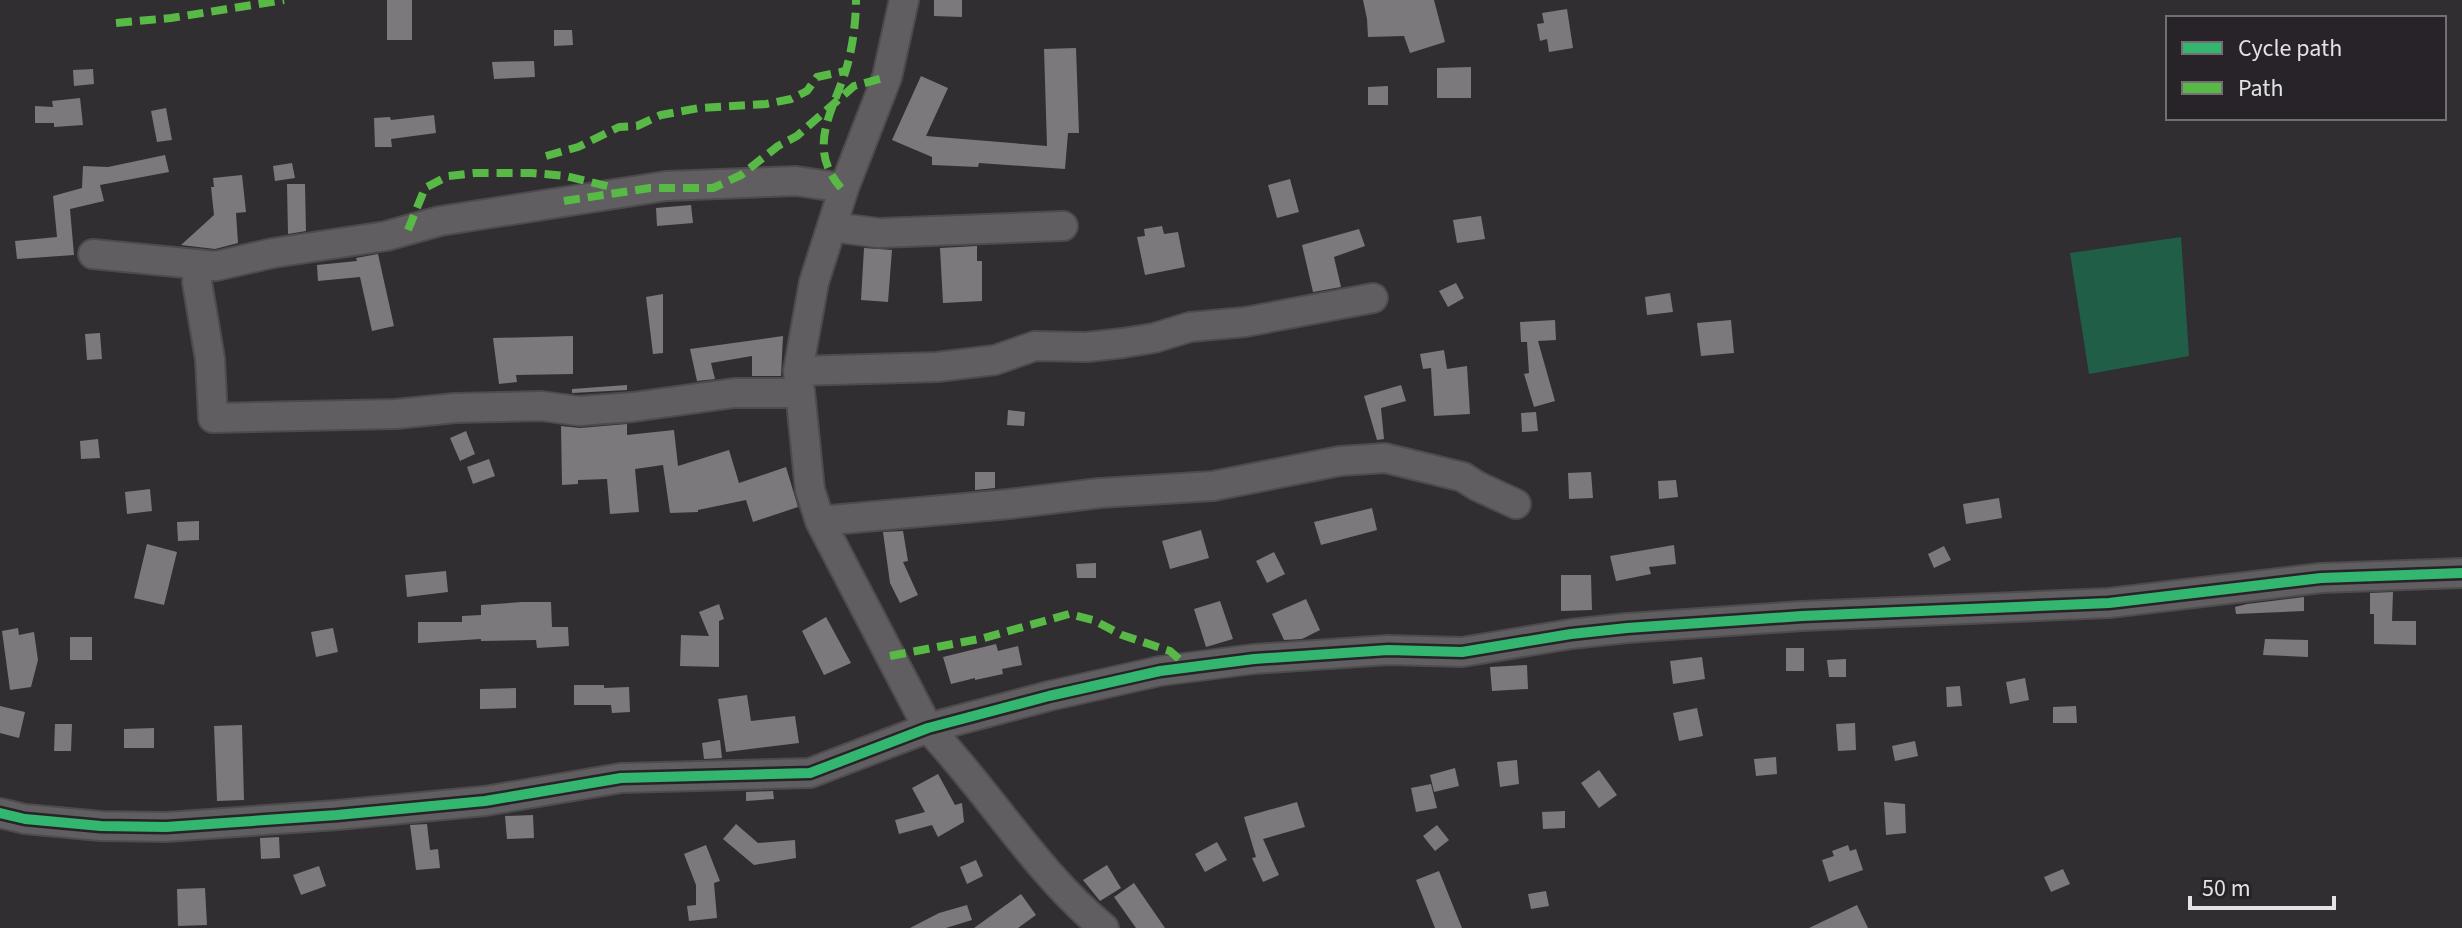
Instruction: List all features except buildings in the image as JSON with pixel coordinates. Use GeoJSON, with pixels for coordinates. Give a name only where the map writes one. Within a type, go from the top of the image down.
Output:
{"type":"FeatureCollection","features":[{"type":"Feature","properties":{"kind":"street"},"geometry":{"type":"LineString","coordinates":[[904,0],[887,77],[844,188],[814,282],[798,382],[810,490],[820,521],[928,728],[955,756],[1026,848],[1104,928]]}},
{"type":"Feature","properties":{"kind":"street"},"geometry":{"type":"LineString","coordinates":[[93,254],[216,266],[273,253],[386,236],[440,221],[666,186],[796,181],[844,188]]}},
{"type":"Feature","properties":{"kind":"street"},"geometry":{"type":"LineString","coordinates":[[832,227],[894,233],[1063,226]]}},
{"type":"Feature","properties":{"kind":"street"},"geometry":{"type":"LineString","coordinates":[[198,264],[197,282],[210,359],[213,418],[396,414],[512,406],[579,411],[633,407],[798,382],[995,360],[1035,346],[1087,347],[1123,343],[1190,327],[1245,322],[1373,298]]}},
{"type":"Feature","properties":{"kind":"street"},"geometry":{"type":"LineString","coordinates":[[820,521],[1100,493],[1213,486],[1340,461],[1385,458],[1463,477],[1516,504]]}},
{"type":"Feature","properties":{"kind":"street"},"geometry":{"type":"LineString","coordinates":[[0,813],[25,819],[101,826],[166,827],[485,801],[621,778],[810,773],[928,728],[1049,696],[1160,671],[1254,659],[1388,650],[1462,652],[1627,628],[1802,616],[2109,603],[2321,578],[2462,573]]}},
{"type":"Feature","properties":{"kind":"green space"},"geometry":{"type":"Polygon","coordinates":[[[2181,237],[2189,356],[2089,374],[2070,253],[2181,237]]]}},
{"type":"Feature","properties":{"kind":"marked path"},"geometry":{"type":"LineString","coordinates":[[116,23],[171,18],[284,0]]}},
{"type":"Feature","properties":{"kind":"marked path"},"geometry":{"type":"LineString","coordinates":[[841,188],[825,159],[825,131],[850,56],[856,0]]}},
{"type":"Feature","properties":{"kind":"marked path"},"geometry":{"type":"LineString","coordinates":[[546,156],[578,147],[619,127],[637,126],[661,115],[791,99],[807,91],[817,77],[845,71]]}},
{"type":"Feature","properties":{"kind":"marked path"},"geometry":{"type":"LineString","coordinates":[[564,201],[650,188],[713,188],[741,175],[778,146],[797,136],[854,86],[887,77]]}},
{"type":"Feature","properties":{"kind":"marked path"},"geometry":{"type":"LineString","coordinates":[[408,230],[425,188],[448,176],[532,173],[566,176],[615,188]]}},
{"type":"Feature","properties":{"kind":"marked path"},"geometry":{"type":"LineString","coordinates":[[890,656],[984,638],[1069,614],[1093,620],[1122,635],[1170,651],[1189,668]]}},
{"type":"Feature","properties":{"kind":"cycle path"},"geometry":{"type":"LineString","coordinates":[[0,813],[25,819],[101,826],[166,827],[485,801],[621,778],[810,773],[928,728],[1049,696],[1160,671],[1254,659],[1388,650],[1462,652],[1627,628],[1802,616],[2109,603],[2321,578],[2462,573]]}}]}
